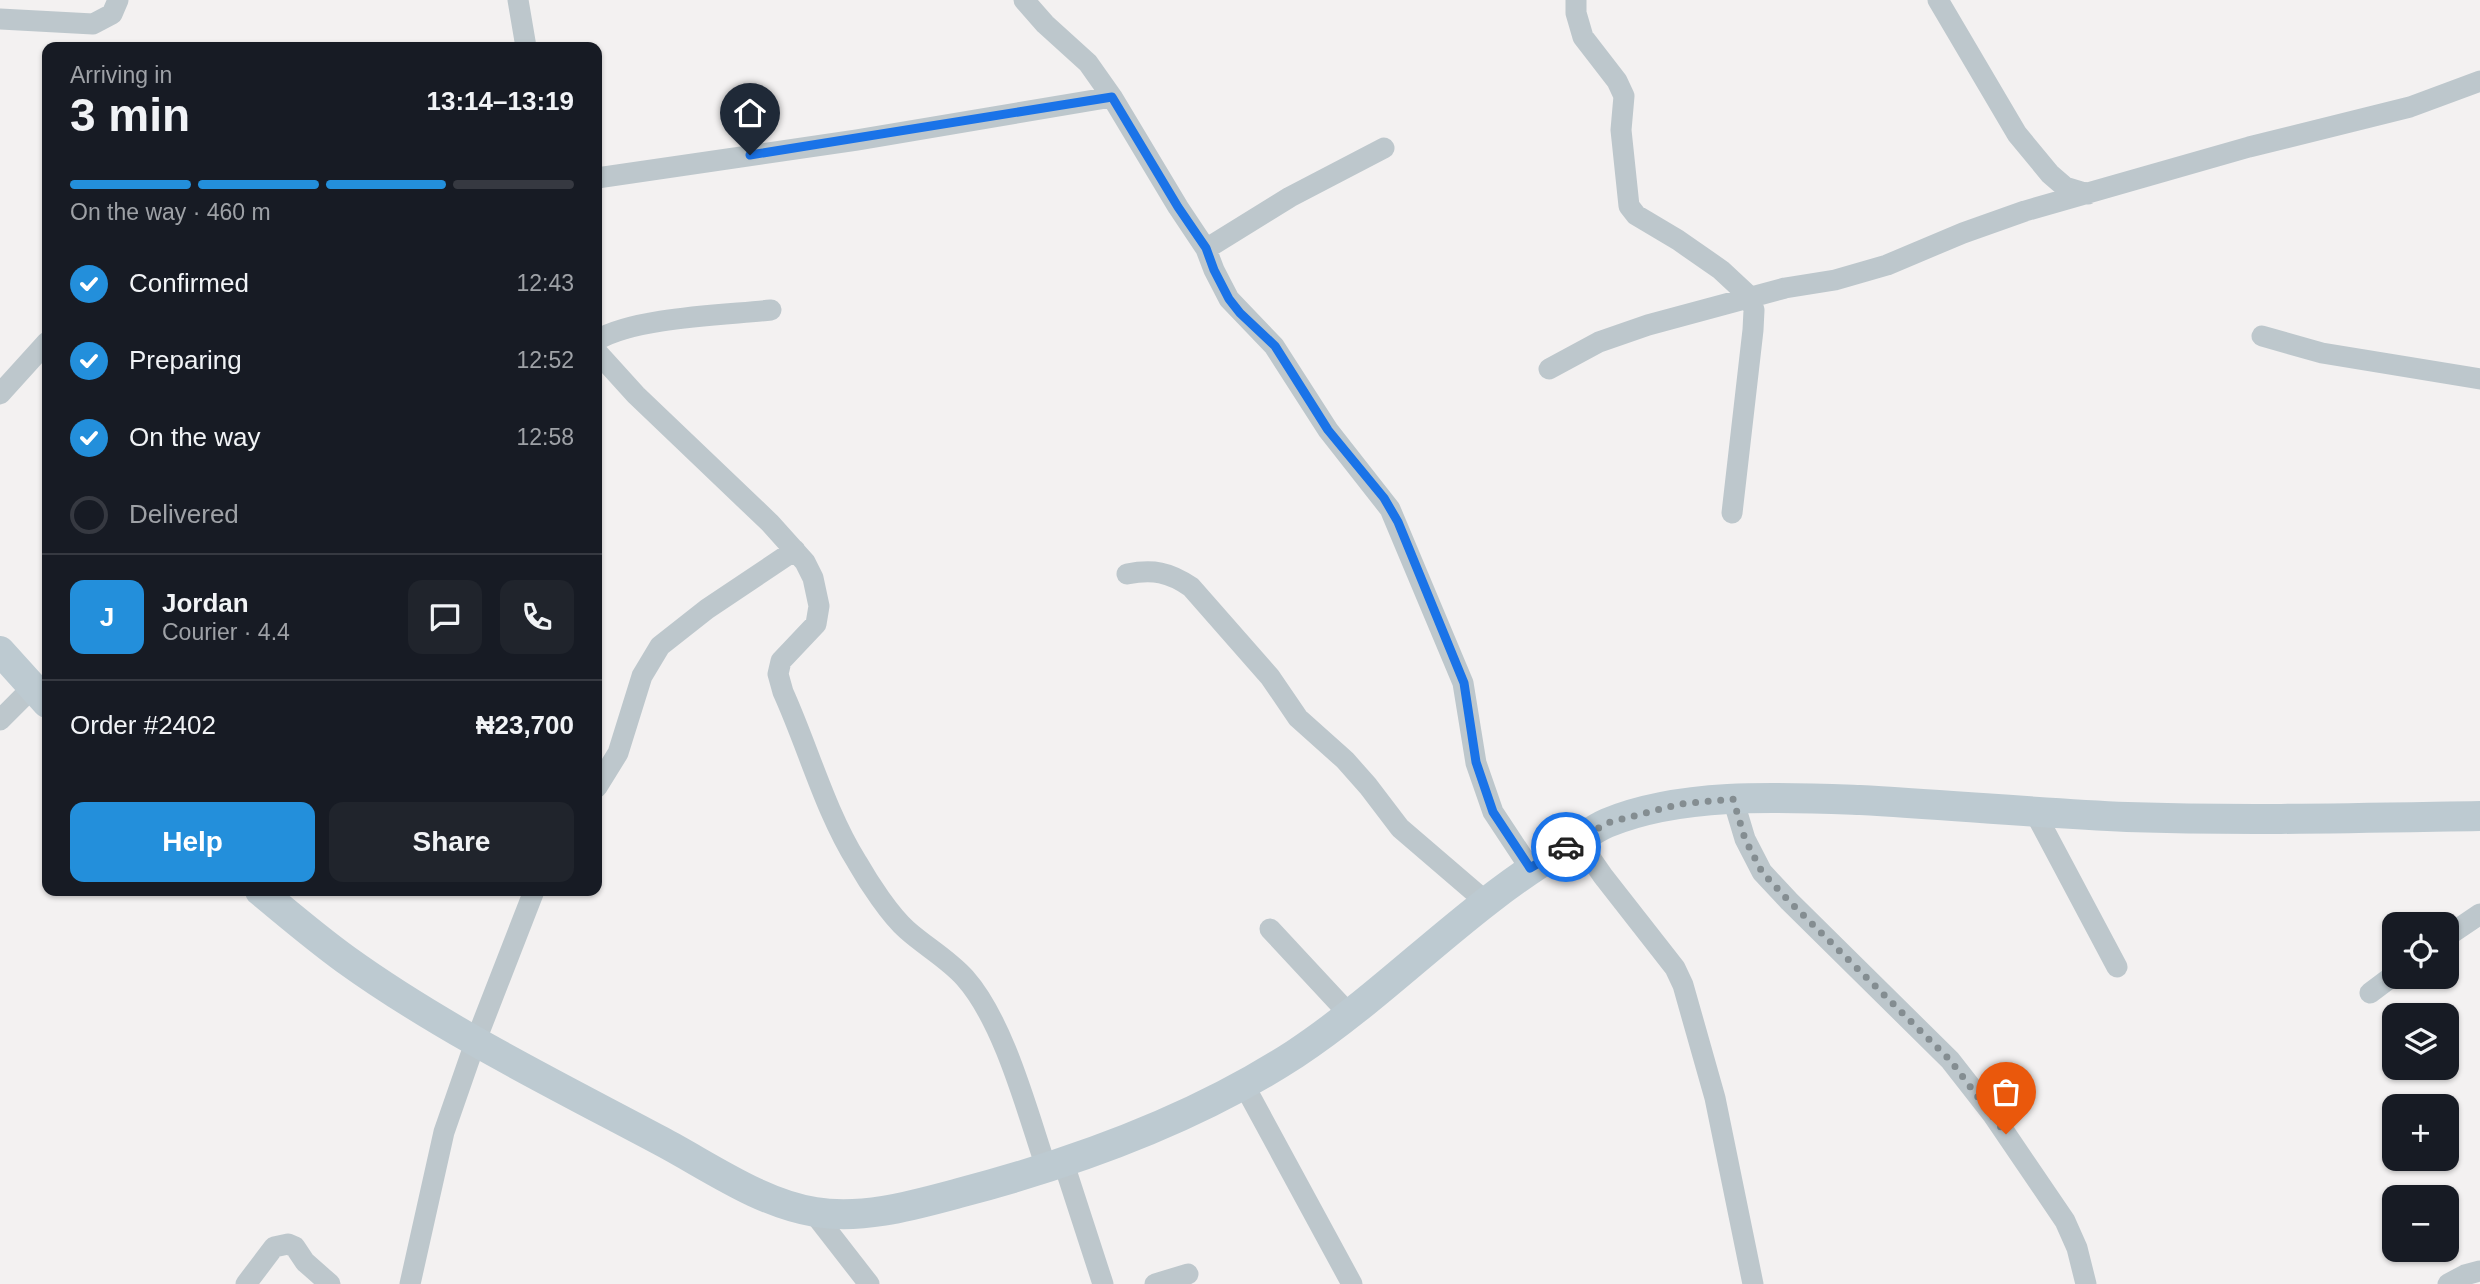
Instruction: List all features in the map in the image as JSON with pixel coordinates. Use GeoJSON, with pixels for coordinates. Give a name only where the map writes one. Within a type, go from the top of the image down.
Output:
{"type":"FeatureCollection","features":[{"type":"Feature","properties":{"kind":"street"},"geometry":{"type":"LineString","coordinates":[[0,19],[93,24],[112,14],[118,0]]}},
{"type":"Feature","properties":{"kind":"street"},"geometry":{"type":"LineString","coordinates":[[518,0],[525,42]]}},
{"type":"Feature","properties":{"kind":"street"},"geometry":{"type":"LineString","coordinates":[[1024,0],[1088,63],[1206,248],[1229,299],[1275,346],[1328,430],[1384,498],[1398,522],[1464,683],[1476,762],[1493,812],[1530,868]]}},
{"type":"Feature","properties":{"kind":"street"},"geometry":{"type":"LineString","coordinates":[[1576,0],[1576,13],[1583,37],[1617,81],[1624,96],[1621,130],[1629,206],[1636,215],[1721,270],[1750,297],[1754,310],[1732,513]]}},
{"type":"Feature","properties":{"kind":"street"},"geometry":{"type":"LineString","coordinates":[[1938,0],[2017,134],[2050,174],[2065,187],[2088,194]]}},
{"type":"Feature","properties":{"kind":"street"},"geometry":{"type":"LineString","coordinates":[[1549,369],[1599,342],[1648,325],[1750,297],[1835,280],[1887,265],[1963,233],[2025,211],[2249,147],[2410,107],[2480,81]]}},
{"type":"Feature","properties":{"kind":"street"},"geometry":{"type":"LineString","coordinates":[[602,177],[1112,97]]}},
{"type":"Feature","properties":{"kind":"street"},"geometry":{"type":"LineString","coordinates":[[1206,248],[1290,197],[1384,148]]}},
{"type":"Feature","properties":{"kind":"street"},"geometry":{"type":"LineString","coordinates":[[602,338],[657,322],[771,310]]}},
{"type":"Feature","properties":{"kind":"street"},"geometry":{"type":"LineString","coordinates":[[2262,337],[2322,353],[2480,379]]}},
{"type":"Feature","properties":{"kind":"street"},"geometry":{"type":"LineString","coordinates":[[0,394],[42,348]]}},
{"type":"Feature","properties":{"kind":"street"},"geometry":{"type":"LineString","coordinates":[[602,358],[636,395],[795,550],[810,570],[819,606],[816,624],[786,653],[778,674],[808,753],[857,863],[905,929],[949,962],[966,979],[982,1002],[1055,1164],[1103,1284]]}},
{"type":"Feature","properties":{"kind":"street"},"geometry":{"type":"LineString","coordinates":[[602,779],[618,753],[642,676],[660,646],[707,609],[795,550]]}},
{"type":"Feature","properties":{"kind":"street"},"geometry":{"type":"LineString","coordinates":[[1127,574],[1159,571],[1175,576],[1191,587],[1270,677],[1298,718],[1345,760],[1400,828],[1485,901]]}},
{"type":"Feature","properties":{"kind":"street"},"geometry":{"type":"LineString","coordinates":[[0,651],[40,696],[0,720]]}},
{"type":"Feature","properties":{"kind":"street"},"geometry":{"type":"LineString","coordinates":[[266,896],[343,958],[390,990],[594,1107],[747,1188],[777,1201],[813,1212],[841,1214],[923,1203],[1055,1164],[1181,1116],[1244,1085],[1298,1052],[1349,1014],[1485,901],[1530,868],[1607,823],[1680,804],[1793,797],[2126,817],[2251,819],[2480,816]]}},
{"type":"Feature","properties":{"kind":"street"},"geometry":{"type":"LineString","coordinates":[[1733,799],[1745,839],[1762,872],[1950,1060],[1993,1115],[2065,1221],[2077,1248],[2086,1284]]}},
{"type":"Feature","properties":{"kind":"street"},"geometry":{"type":"LineString","coordinates":[[2034,811],[2117,967]]}},
{"type":"Feature","properties":{"kind":"street"},"geometry":{"type":"LineString","coordinates":[[1578,840],[1675,968],[1683,985],[1715,1098],[1753,1284]]}},
{"type":"Feature","properties":{"kind":"street"},"geometry":{"type":"LineString","coordinates":[[411,1284],[444,1132],[476,1040],[532,896]]}},
{"type":"Feature","properties":{"kind":"street"},"geometry":{"type":"LineString","coordinates":[[2459,928],[2480,914]]}},
{"type":"Feature","properties":{"kind":"street"},"geometry":{"type":"LineString","coordinates":[[1270,929],[1349,1014]]}},
{"type":"Feature","properties":{"kind":"street"},"geometry":{"type":"LineString","coordinates":[[2370,993],[2382,984]]}},
{"type":"Feature","properties":{"kind":"street"},"geometry":{"type":"LineString","coordinates":[[1244,1085],[1352,1284]]}},
{"type":"Feature","properties":{"kind":"street"},"geometry":{"type":"LineString","coordinates":[[813,1212],[869,1284]]}},
{"type":"Feature","properties":{"kind":"street"},"geometry":{"type":"LineString","coordinates":[[246,1284],[274,1247],[288,1244],[295,1247],[305,1262],[330,1284]]}},
{"type":"Feature","properties":{"kind":"street"},"geometry":{"type":"LineString","coordinates":[[2448,1284],[2480,1271]]}},
{"type":"Feature","properties":{"kind":"street"},"geometry":{"type":"LineString","coordinates":[[1155,1284],[1188,1274]]}},
{"type":"Feature","properties":{"kind":"way so far"},"geometry":{"type":"LineString","coordinates":[[1566,847],[1607,823],[1680,804],[1733,799],[1745,839],[1762,872],[1950,1060],[2006,1134]]}},
{"type":"Feature","properties":{"kind":"route"},"geometry":{"type":"LineString","coordinates":[[750,155],[1112,97],[1178,207],[1206,248],[1229,299],[1275,346],[1328,430],[1384,498],[1398,522],[1464,683],[1476,762],[1482,783],[1493,812],[1514,848],[1530,868],[1566,847]]}}]}
